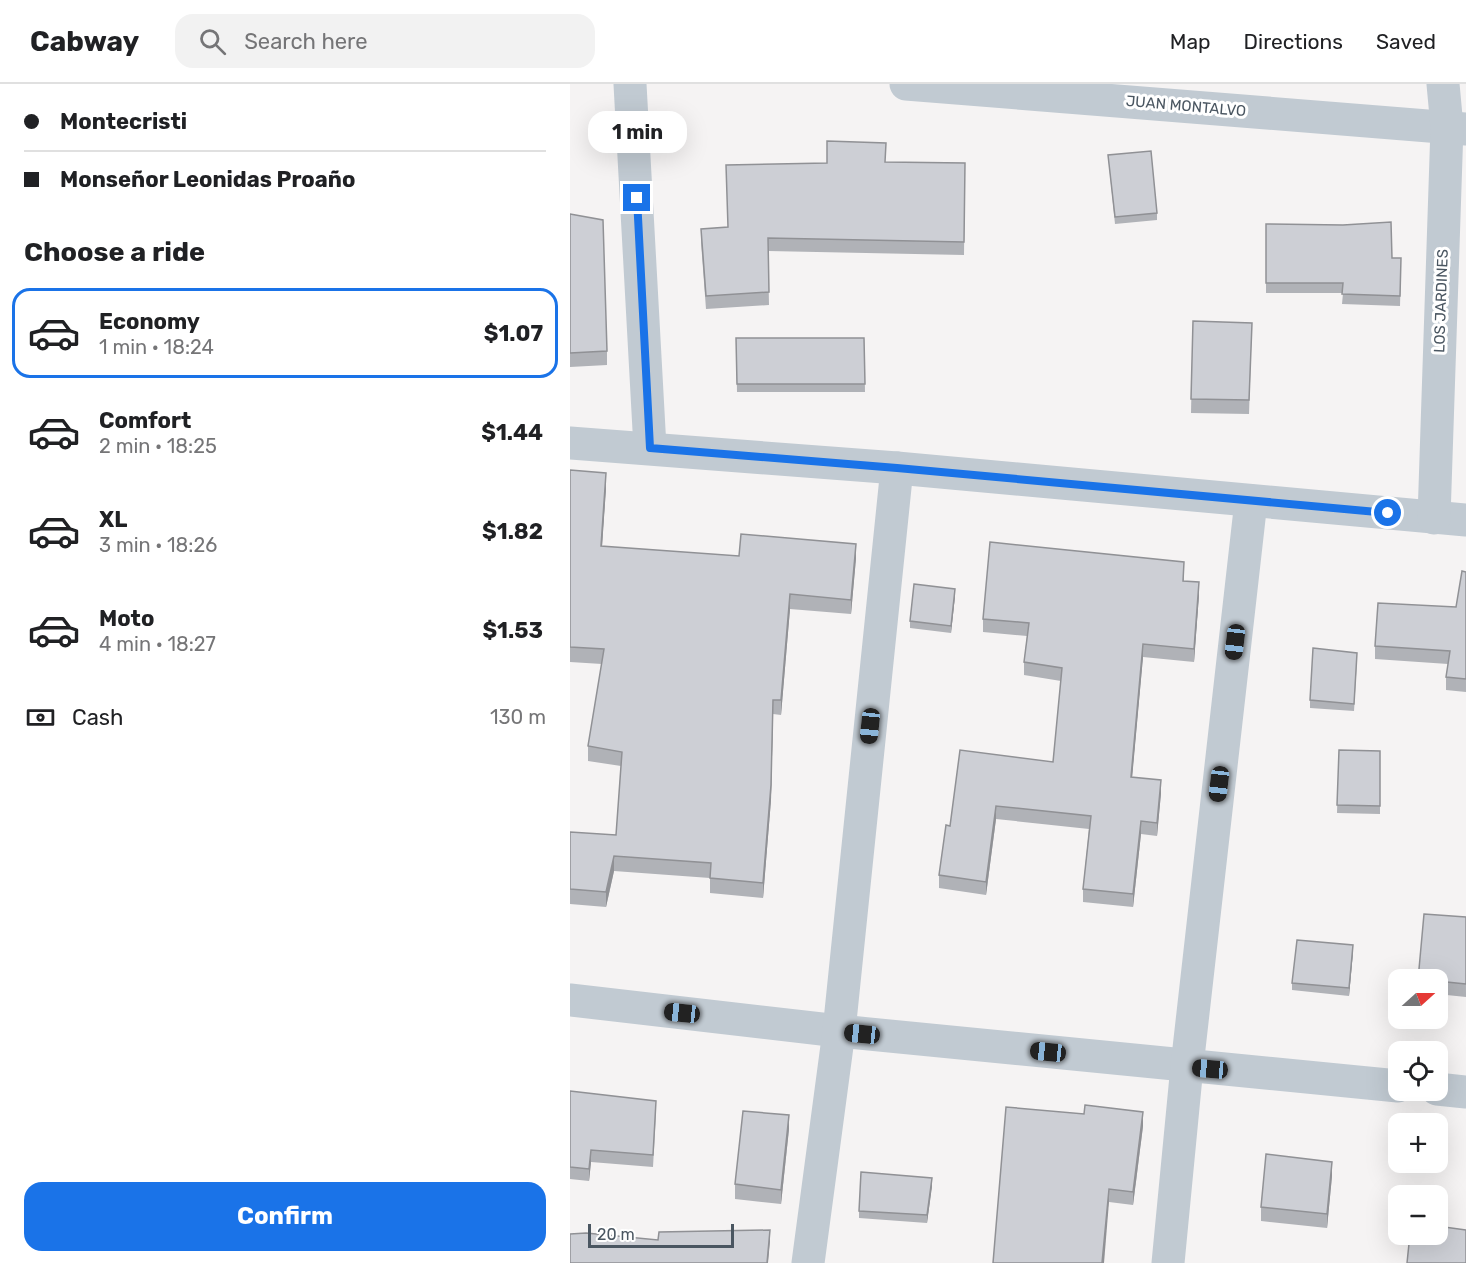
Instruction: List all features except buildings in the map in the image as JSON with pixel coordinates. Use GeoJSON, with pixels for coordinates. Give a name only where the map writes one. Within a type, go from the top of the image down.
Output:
{"type":"FeatureCollection","features":[{"type":"Feature","properties":{"kind":"street"},"geometry":{"type":"LineString","coordinates":[[630,84],[650,448]]}},
{"type":"Feature","properties":{"kind":"street","name":"JUAN MONTALVO"},"geometry":{"type":"LineString","coordinates":[[906,84],[1457,128]]}},
{"type":"Feature","properties":{"kind":"street","name":"LOS JARDINES"},"geometry":{"type":"LineString","coordinates":[[1434,518],[1457,128],[1443,84]]}},
{"type":"Feature","properties":{"kind":"street"},"geometry":{"type":"LineString","coordinates":[[570,443],[897,468],[1466,520]]}},
{"type":"Feature","properties":{"kind":"street"},"geometry":{"type":"LineString","coordinates":[[807,1263],[839,1031],[897,468]]}},
{"type":"Feature","properties":{"kind":"street"},"geometry":{"type":"LineString","coordinates":[[1168,1263],[1187,1066],[1251,501]]}},
{"type":"Feature","properties":{"kind":"street"},"geometry":{"type":"LineString","coordinates":[[570,1000],[839,1031],[1388,1085]]}},
{"type":"Feature","properties":{"kind":"street"},"geometry":{"type":"LineString","coordinates":[[1448,1090],[1466,1092]]}},
{"type":"Feature","properties":{"kind":"route"},"geometry":{"type":"LineString","coordinates":[[637,198],[650,448],[1388,513]]}}]}
